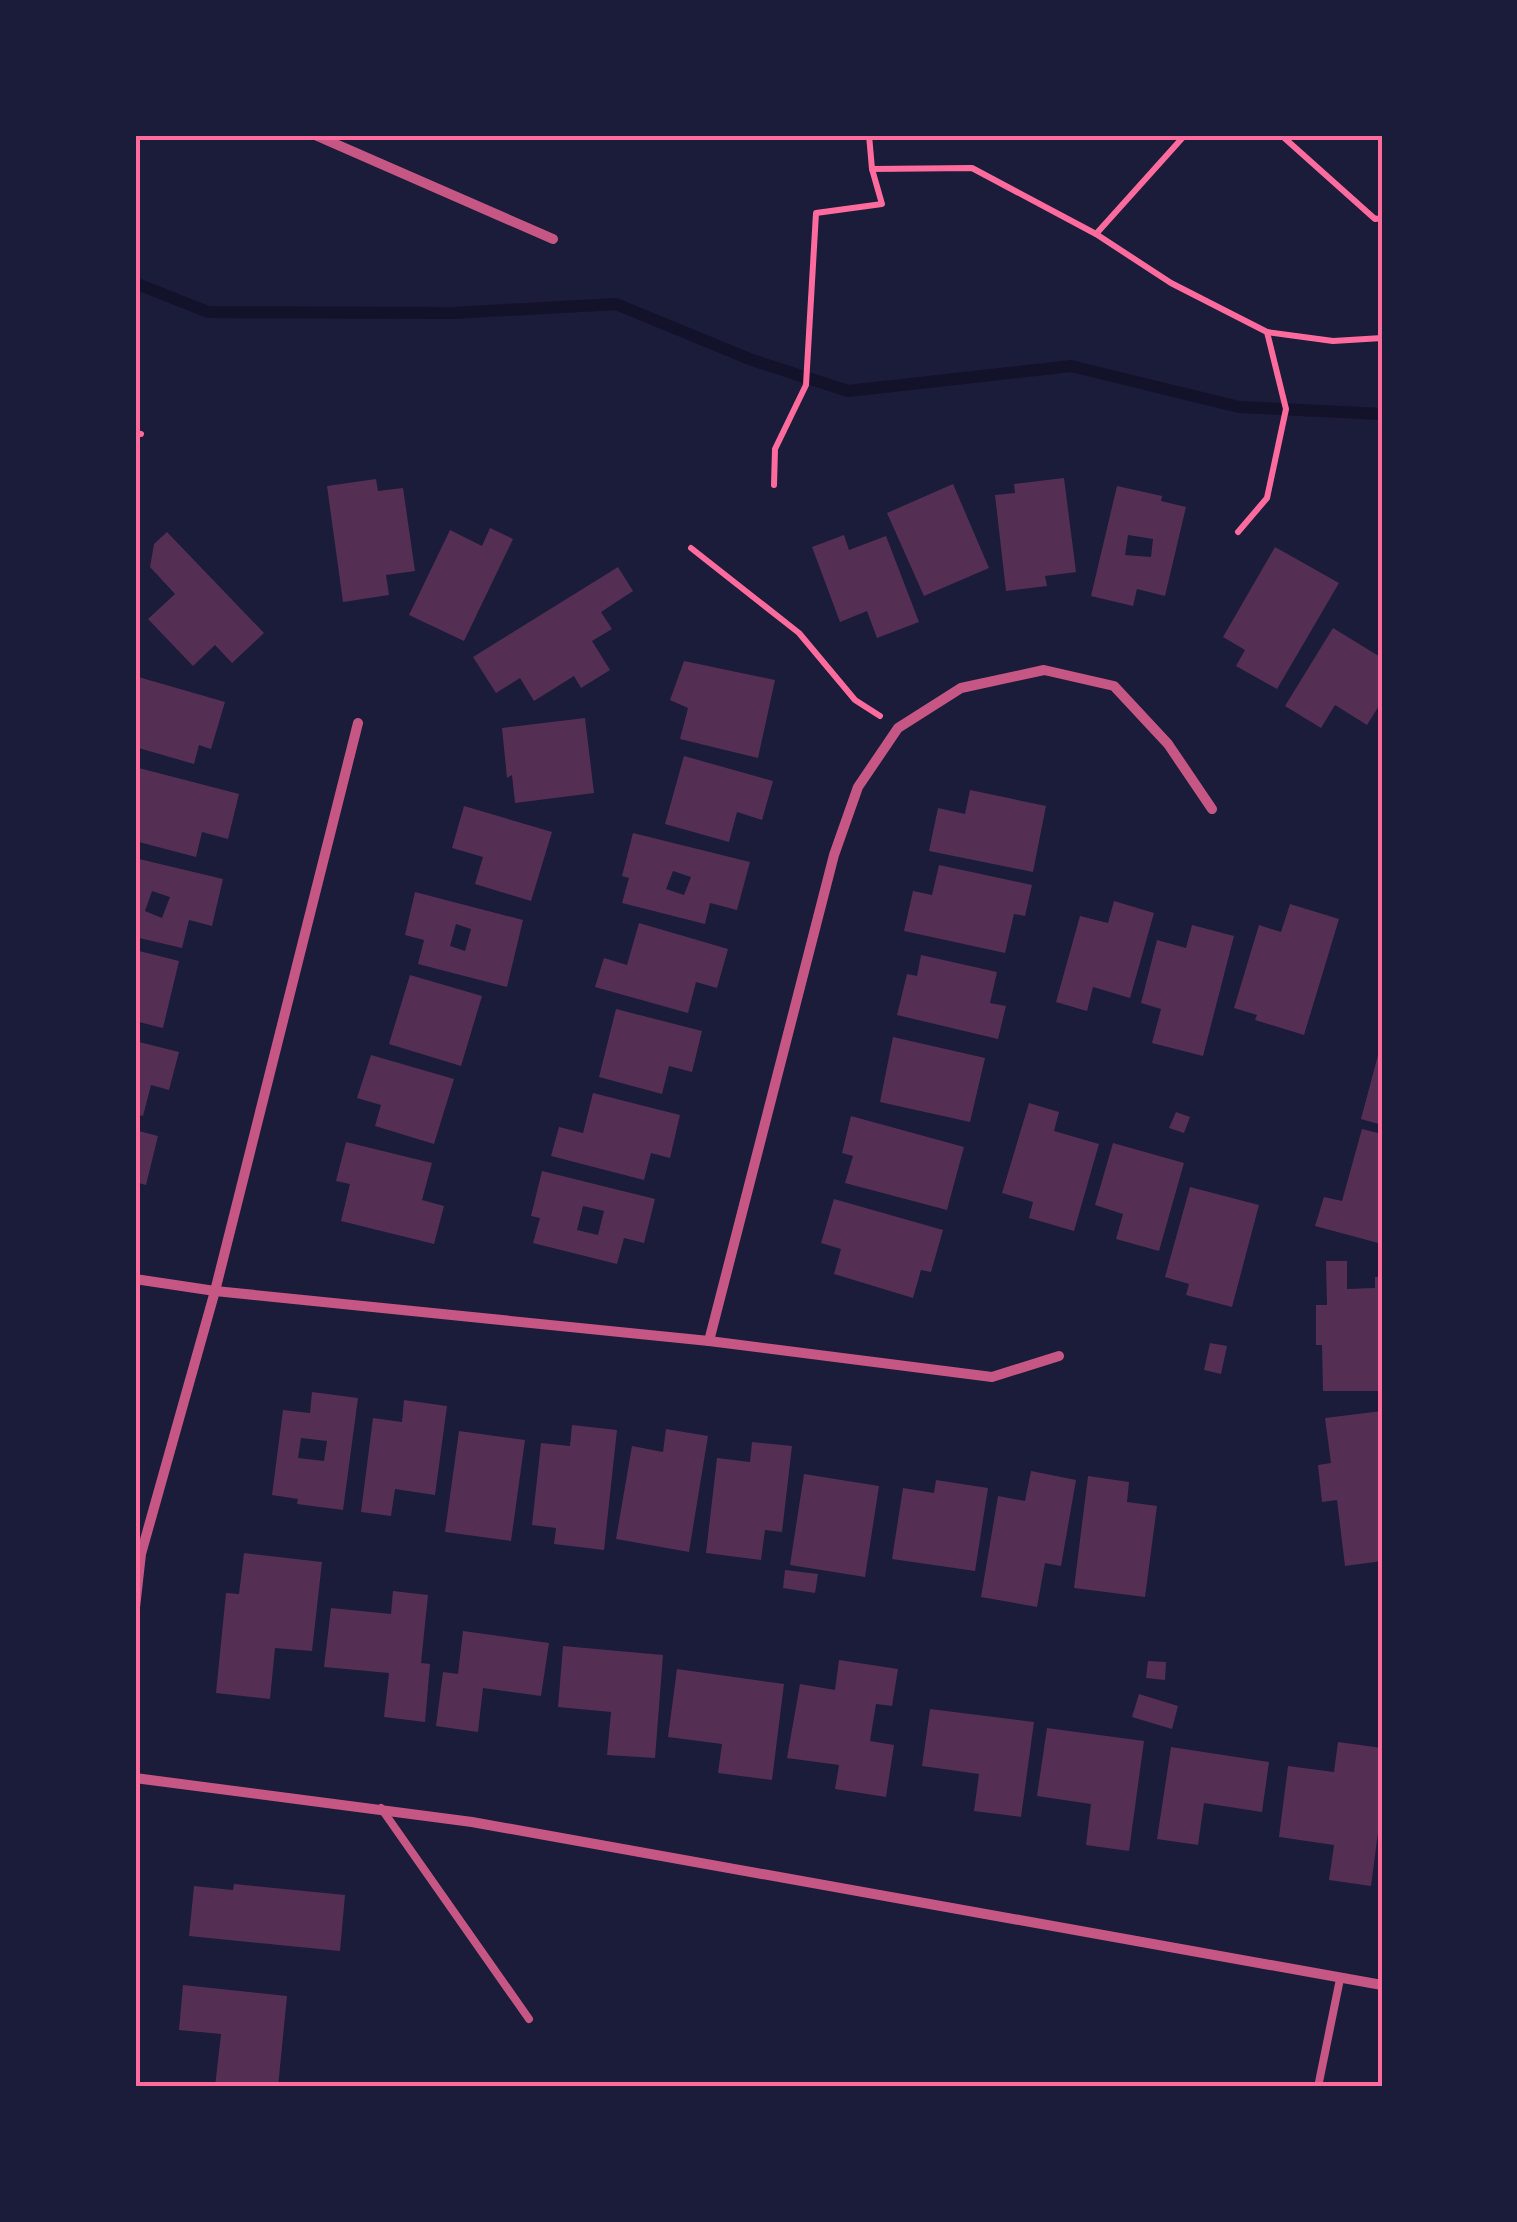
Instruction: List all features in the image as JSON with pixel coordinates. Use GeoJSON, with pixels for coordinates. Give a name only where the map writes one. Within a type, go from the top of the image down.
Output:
{"type":"FeatureCollection","features":[{"type":"Feature","properties":{"kind":"street"},"geometry":{"type":"LineString","coordinates":[[315,135],[553,239]]}},
{"type":"Feature","properties":{"kind":"street"},"geometry":{"type":"LineString","coordinates":[[709,1342],[834,855],[858,787],[898,728],[961,688],[1044,670],[1114,686],[1168,744],[1212,809]]}},
{"type":"Feature","properties":{"kind":"street"},"geometry":{"type":"LineString","coordinates":[[135,1608],[142,1554],[215,1290],[358,723]]}},
{"type":"Feature","properties":{"kind":"street"},"geometry":{"type":"LineString","coordinates":[[135,1278],[992,1377],[1059,1356]]}},
{"type":"Feature","properties":{"kind":"street"},"geometry":{"type":"LineString","coordinates":[[135,1778],[381,1808],[1382,1985]]}},
{"type":"Feature","properties":{"kind":"lane"},"geometry":{"type":"LineString","coordinates":[[381,1808],[529,2019]]}},
{"type":"Feature","properties":{"kind":"lane"},"geometry":{"type":"LineString","coordinates":[[1317,2086],[1340,1979]]}},
{"type":"Feature","properties":{"kind":"path"},"geometry":{"type":"LineString","coordinates":[[774,485],[774,449],[806,385],[816,212],[882,204],[872,170],[870,135]]}},
{"type":"Feature","properties":{"kind":"path"},"geometry":{"type":"LineString","coordinates":[[1096,234],[1185,135]]}},
{"type":"Feature","properties":{"kind":"path"},"geometry":{"type":"LineString","coordinates":[[1281,135],[1375,219],[1382,218]]}},
{"type":"Feature","properties":{"kind":"path"},"geometry":{"type":"LineString","coordinates":[[872,170],[972,168],[1096,234],[1171,283],[1266,332],[1333,341],[1382,338]]}},
{"type":"Feature","properties":{"kind":"path"},"geometry":{"type":"LineString","coordinates":[[1238,532],[1267,498],[1286,409],[1266,332]]}},
{"type":"Feature","properties":{"kind":"path"},"geometry":{"type":"LineString","coordinates":[[691,548],[799,634],[856,700],[898,728]]}},
{"type":"Feature","properties":{"kind":"building"},"geometry":{"type":"Polygon","coordinates":[[[1064,478],[1076,572],[1045,576],[1047,586],[1006,591],[995,495],[1015,493],[1014,484],[1064,478]]]}},
{"type":"Feature","properties":{"kind":"building"},"geometry":{"type":"Polygon","coordinates":[[[376,479],[378,491],[403,488],[415,571],[386,575],[389,595],[343,602],[327,486],[376,479]]]}},
{"type":"Feature","properties":{"kind":"building"},"geometry":{"type":"Polygon","coordinates":[[[953,484],[989,568],[924,596],[887,513],[953,484]]]}},
{"type":"Feature","properties":{"kind":"building"},"geometry":{"type":"Polygon","coordinates":[[[1117,486],[1162,496],[1161,501],[1186,507],[1165,596],[1137,589],[1133,606],[1091,596],[1117,486]],[[1128,535],[1125,555],[1151,557],[1153,539],[1128,535]]]}},
{"type":"Feature","properties":{"kind":"building"},"geometry":{"type":"Polygon","coordinates":[[[490,528],[513,539],[464,641],[409,615],[450,530],[482,546],[490,528]]]}},
{"type":"Feature","properties":{"kind":"building"},"geometry":{"type":"Polygon","coordinates":[[[167,532],[264,633],[232,663],[215,645],[193,666],[148,619],[175,594],[150,567],[154,544],[167,532]]]}},
{"type":"Feature","properties":{"kind":"building"},"geometry":{"type":"Polygon","coordinates":[[[844,535],[849,550],[886,536],[919,622],[877,638],[867,611],[840,622],[812,547],[844,535]]]}},
{"type":"Feature","properties":{"kind":"building"},"geometry":{"type":"Polygon","coordinates":[[[1275,547],[1339,583],[1277,689],[1236,666],[1245,650],[1223,637],[1275,547]]]}},
{"type":"Feature","properties":{"kind":"building"},"geometry":{"type":"Polygon","coordinates":[[[618,567],[633,591],[601,612],[612,629],[592,641],[610,670],[581,688],[574,676],[534,701],[520,678],[496,693],[473,657],[618,567]]]}},
{"type":"Feature","properties":{"kind":"building"},"geometry":{"type":"Polygon","coordinates":[[[1333,628],[1382,658],[1382,701],[1367,725],[1335,705],[1321,728],[1285,706],[1333,628]]]}},
{"type":"Feature","properties":{"kind":"building"},"geometry":{"type":"Polygon","coordinates":[[[684,661],[775,680],[758,758],[680,739],[688,708],[670,700],[684,661]]]}},
{"type":"Feature","properties":{"kind":"building"},"geometry":{"type":"Polygon","coordinates":[[[135,676],[225,702],[211,749],[199,745],[194,764],[135,747],[135,676]]]}},
{"type":"Feature","properties":{"kind":"building"},"geometry":{"type":"Polygon","coordinates":[[[585,718],[594,793],[515,803],[512,775],[507,778],[502,728],[585,718]]]}},
{"type":"Feature","properties":{"kind":"building"},"geometry":{"type":"Polygon","coordinates":[[[684,756],[773,781],[762,820],[737,812],[729,842],[665,824],[684,756]]]}},
{"type":"Feature","properties":{"kind":"building"},"geometry":{"type":"Polygon","coordinates":[[[135,767],[239,794],[228,839],[202,832],[196,857],[135,841],[135,767]]]}},
{"type":"Feature","properties":{"kind":"building"},"geometry":{"type":"Polygon","coordinates":[[[970,790],[1046,806],[1033,872],[929,851],[938,808],[965,814],[970,790]]]}},
{"type":"Feature","properties":{"kind":"building"},"geometry":{"type":"Polygon","coordinates":[[[464,806],[552,832],[531,901],[475,884],[483,857],[452,848],[464,806]]]}},
{"type":"Feature","properties":{"kind":"building"},"geometry":{"type":"Polygon","coordinates":[[[633,833],[750,862],[737,910],[710,903],[705,924],[622,903],[629,878],[622,876],[633,833]],[[673,871],[666,889],[684,895],[691,877],[673,871]]]}},
{"type":"Feature","properties":{"kind":"building"},"geometry":{"type":"Polygon","coordinates":[[[135,858],[223,879],[212,926],[189,920],[182,948],[135,937],[135,858]],[[152,891],[145,911],[162,918],[170,897],[152,891]]]}},
{"type":"Feature","properties":{"kind":"building"},"geometry":{"type":"Polygon","coordinates":[[[939,865],[1032,885],[1025,916],[1014,914],[1005,953],[904,931],[913,891],[932,895],[939,865]]]}},
{"type":"Feature","properties":{"kind":"building"},"geometry":{"type":"Polygon","coordinates":[[[415,892],[523,920],[507,987],[418,964],[424,940],[405,935],[415,892]],[[456,924],[450,946],[465,951],[471,929],[456,924]]]}},
{"type":"Feature","properties":{"kind":"building"},"geometry":{"type":"Polygon","coordinates":[[[1114,901],[1154,913],[1130,998],[1093,987],[1087,1011],[1056,1002],[1080,916],[1108,923],[1114,901]]]}},
{"type":"Feature","properties":{"kind":"building"},"geometry":{"type":"Polygon","coordinates":[[[1290,904],[1339,919],[1304,1035],[1255,1020],[1257,1015],[1234,1008],[1259,925],[1281,932],[1290,904]]]}},
{"type":"Feature","properties":{"kind":"building"},"geometry":{"type":"Polygon","coordinates":[[[639,923],[728,949],[717,988],[696,982],[688,1013],[595,987],[604,958],[627,965],[639,923]]]}},
{"type":"Feature","properties":{"kind":"building"},"geometry":{"type":"Polygon","coordinates":[[[1192,925],[1234,936],[1203,1056],[1152,1043],[1161,1009],[1141,1003],[1157,940],[1186,948],[1192,925]]]}},
{"type":"Feature","properties":{"kind":"building"},"geometry":{"type":"Polygon","coordinates":[[[135,950],[179,961],[163,1028],[135,1021],[135,950]]]}},
{"type":"Feature","properties":{"kind":"building"},"geometry":{"type":"Polygon","coordinates":[[[921,955],[997,972],[990,1003],[1006,1006],[998,1039],[897,1015],[907,974],[917,976],[921,955]]]}},
{"type":"Feature","properties":{"kind":"building"},"geometry":{"type":"Polygon","coordinates":[[[410,975],[482,996],[461,1066],[389,1044],[410,975]]]}},
{"type":"Feature","properties":{"kind":"building"},"geometry":{"type":"Polygon","coordinates":[[[616,1009],[702,1031],[692,1072],[669,1066],[662,1094],[599,1077],[616,1009]]]}},
{"type":"Feature","properties":{"kind":"building"},"geometry":{"type":"Polygon","coordinates":[[[893,1037],[985,1058],[970,1122],[880,1102],[893,1037]]]}},
{"type":"Feature","properties":{"kind":"building"},"geometry":{"type":"Polygon","coordinates":[[[135,1041],[179,1052],[169,1090],[151,1085],[143,1116],[135,1114],[135,1041]]]}},
{"type":"Feature","properties":{"kind":"building"},"geometry":{"type":"Polygon","coordinates":[[[1382,1044],[1382,1125],[1361,1119],[1382,1044]]]}},
{"type":"Feature","properties":{"kind":"building"},"geometry":{"type":"Polygon","coordinates":[[[371,1055],[454,1079],[434,1144],[375,1126],[381,1105],[357,1098],[371,1055]]]}},
{"type":"Feature","properties":{"kind":"building"},"geometry":{"type":"Polygon","coordinates":[[[593,1093],[680,1115],[670,1158],[651,1153],[644,1180],[551,1156],[559,1127],[583,1133],[593,1093]]]}},
{"type":"Feature","properties":{"kind":"building"},"geometry":{"type":"Polygon","coordinates":[[[1029,1103],[1059,1112],[1054,1131],[1099,1144],[1074,1231],[1029,1218],[1033,1202],[1002,1193],[1029,1103]]]}},
{"type":"Feature","properties":{"kind":"building"},"geometry":{"type":"Polygon","coordinates":[[[1176,1112],[1190,1117],[1184,1133],[1169,1128],[1176,1112]]]}},
{"type":"Feature","properties":{"kind":"building"},"geometry":{"type":"Polygon","coordinates":[[[851,1116],[964,1147],[947,1210],[845,1183],[853,1156],[842,1153],[851,1116]]]}},
{"type":"Feature","properties":{"kind":"building"},"geometry":{"type":"Polygon","coordinates":[[[1362,1129],[1382,1134],[1382,1244],[1315,1226],[1324,1197],[1342,1201],[1362,1129]]]}},
{"type":"Feature","properties":{"kind":"building"},"geometry":{"type":"Polygon","coordinates":[[[135,1130],[158,1136],[146,1185],[135,1182],[135,1130]]]}},
{"type":"Feature","properties":{"kind":"building"},"geometry":{"type":"Polygon","coordinates":[[[346,1142],[432,1163],[422,1200],[444,1206],[434,1244],[341,1221],[350,1184],[336,1181],[346,1142]]]}},
{"type":"Feature","properties":{"kind":"building"},"geometry":{"type":"Polygon","coordinates":[[[1113,1143],[1184,1163],[1159,1251],[1116,1239],[1123,1214],[1095,1205],[1113,1143]]]}},
{"type":"Feature","properties":{"kind":"building"},"geometry":{"type":"Polygon","coordinates":[[[542,1171],[655,1199],[644,1243],[624,1238],[617,1264],[533,1243],[540,1218],[531,1216],[542,1171]],[[583,1206],[577,1230],[598,1235],[604,1211],[583,1206]]]}},
{"type":"Feature","properties":{"kind":"building"},"geometry":{"type":"Polygon","coordinates":[[[1190,1187],[1259,1205],[1232,1307],[1186,1295],[1189,1284],[1165,1277],[1190,1187]]]}},
{"type":"Feature","properties":{"kind":"building"},"geometry":{"type":"Polygon","coordinates":[[[834,1199],[943,1230],[931,1272],[921,1270],[913,1298],[834,1274],[841,1249],[821,1243],[834,1199]]]}},
{"type":"Feature","properties":{"kind":"building"},"geometry":{"type":"Polygon","coordinates":[[[1326,1261],[1347,1261],[1347,1289],[1375,1288],[1375,1277],[1382,1277],[1382,1391],[1323,1391],[1322,1345],[1316,1345],[1316,1305],[1327,1305],[1326,1261]]]}},
{"type":"Feature","properties":{"kind":"building"},"geometry":{"type":"Polygon","coordinates":[[[1210,1343],[1227,1346],[1221,1374],[1204,1370],[1210,1343]]]}},
{"type":"Feature","properties":{"kind":"building"},"geometry":{"type":"Polygon","coordinates":[[[312,1392],[358,1398],[343,1510],[297,1504],[298,1499],[272,1495],[283,1410],[310,1413],[312,1392]],[[301,1438],[298,1458],[324,1461],[327,1441],[301,1438]]]}},
{"type":"Feature","properties":{"kind":"building"},"geometry":{"type":"Polygon","coordinates":[[[404,1400],[447,1406],[435,1495],[395,1489],[391,1516],[361,1512],[373,1418],[402,1422],[404,1400]]]}},
{"type":"Feature","properties":{"kind":"building"},"geometry":{"type":"Polygon","coordinates":[[[1382,1411],[1382,1561],[1345,1566],[1337,1500],[1322,1502],[1318,1465],[1331,1463],[1325,1418],[1382,1411]]]}},
{"type":"Feature","properties":{"kind":"building"},"geometry":{"type":"Polygon","coordinates":[[[572,1425],[617,1430],[604,1550],[554,1544],[556,1528],[532,1525],[541,1443],[570,1446],[572,1425]]]}},
{"type":"Feature","properties":{"kind":"building"},"geometry":{"type":"Polygon","coordinates":[[[666,1429],[708,1436],[689,1552],[616,1539],[632,1446],[663,1452],[666,1429]]]}},
{"type":"Feature","properties":{"kind":"building"},"geometry":{"type":"Polygon","coordinates":[[[459,1431],[525,1440],[511,1541],[445,1532],[459,1431]]]}},
{"type":"Feature","properties":{"kind":"building"},"geometry":{"type":"Polygon","coordinates":[[[752,1442],[792,1446],[782,1532],[765,1530],[761,1560],[706,1553],[717,1458],[750,1462],[752,1442]]]}},
{"type":"Feature","properties":{"kind":"building"},"geometry":{"type":"Polygon","coordinates":[[[1031,1471],[1076,1480],[1061,1566],[1045,1563],[1037,1607],[981,1597],[998,1496],[1025,1501],[1031,1471]]]}},
{"type":"Feature","properties":{"kind":"building"},"geometry":{"type":"Polygon","coordinates":[[[804,1474],[879,1486],[865,1577],[790,1565],[804,1474]]]}},
{"type":"Feature","properties":{"kind":"building"},"geometry":{"type":"Polygon","coordinates":[[[1088,1476],[1129,1482],[1127,1502],[1157,1506],[1145,1597],[1074,1588],[1088,1476]]]}},
{"type":"Feature","properties":{"kind":"building"},"geometry":{"type":"Polygon","coordinates":[[[936,1480],[988,1488],[975,1571],[892,1559],[903,1488],[934,1493],[936,1480]]]}},
{"type":"Feature","properties":{"kind":"building"},"geometry":{"type":"Polygon","coordinates":[[[244,1553],[322,1562],[312,1651],[275,1648],[270,1699],[216,1693],[226,1593],[239,1594],[244,1553]]]}},
{"type":"Feature","properties":{"kind":"building"},"geometry":{"type":"Polygon","coordinates":[[[785,1570],[818,1574],[815,1593],[783,1588],[785,1570]]]}},
{"type":"Feature","properties":{"kind":"building"},"geometry":{"type":"Polygon","coordinates":[[[393,1591],[428,1595],[421,1663],[430,1664],[425,1722],[384,1717],[389,1673],[324,1667],[331,1608],[391,1614],[393,1591]]]}},
{"type":"Feature","properties":{"kind":"building"},"geometry":{"type":"Polygon","coordinates":[[[463,1631],[549,1643],[541,1696],[483,1688],[478,1732],[436,1726],[443,1672],[458,1674],[463,1631]]]}},
{"type":"Feature","properties":{"kind":"building"},"geometry":{"type":"Polygon","coordinates":[[[563,1646],[663,1655],[655,1758],[607,1755],[611,1712],[558,1707],[563,1646]]]}},
{"type":"Feature","properties":{"kind":"building"},"geometry":{"type":"Polygon","coordinates":[[[839,1660],[898,1669],[892,1706],[876,1704],[870,1741],[894,1745],[886,1797],[835,1789],[839,1765],[787,1758],[800,1684],[835,1690],[839,1660]]]}},
{"type":"Feature","properties":{"kind":"building"},"geometry":{"type":"Polygon","coordinates":[[[1148,1661],[1166,1662],[1165,1680],[1146,1678],[1148,1661]]]}},
{"type":"Feature","properties":{"kind":"building"},"geometry":{"type":"Polygon","coordinates":[[[677,1669],[784,1684],[772,1780],[718,1773],[722,1744],[668,1737],[677,1669]]]}},
{"type":"Feature","properties":{"kind":"building"},"geometry":{"type":"Polygon","coordinates":[[[1139,1694],[1178,1706],[1172,1729],[1132,1717],[1139,1694]]]}},
{"type":"Feature","properties":{"kind":"building"},"geometry":{"type":"Polygon","coordinates":[[[930,1709],[1034,1722],[1021,1817],[974,1811],[979,1774],[922,1766],[930,1709]]]}},
{"type":"Feature","properties":{"kind":"building"},"geometry":{"type":"Polygon","coordinates":[[[1047,1728],[1144,1741],[1129,1851],[1086,1845],[1091,1804],[1037,1796],[1047,1728]]]}},
{"type":"Feature","properties":{"kind":"building"},"geometry":{"type":"Polygon","coordinates":[[[1338,1742],[1382,1748],[1382,1802],[1371,1886],[1329,1880],[1334,1845],[1279,1837],[1288,1766],[1334,1772],[1338,1742]]]}},
{"type":"Feature","properties":{"kind":"building"},"geometry":{"type":"Polygon","coordinates":[[[1171,1747],[1269,1762],[1262,1812],[1204,1803],[1198,1845],[1157,1839],[1171,1747]]]}},
{"type":"Feature","properties":{"kind":"building"},"geometry":{"type":"Polygon","coordinates":[[[234,1884],[345,1895],[340,1951],[189,1936],[194,1886],[233,1890],[234,1884]]]}},
{"type":"Feature","properties":{"kind":"building"},"geometry":{"type":"Polygon","coordinates":[[[183,1985],[287,1996],[278,2087],[215,2087],[221,2034],[179,2030],[183,1985]]]}},
{"type":"Feature","properties":{"kind":"waterway"},"geometry":{"type":"LineString","coordinates":[[135,283],[208,312],[452,313],[616,304],[752,360],[848,391],[1071,366],[1239,407],[1382,414]]}}]}
